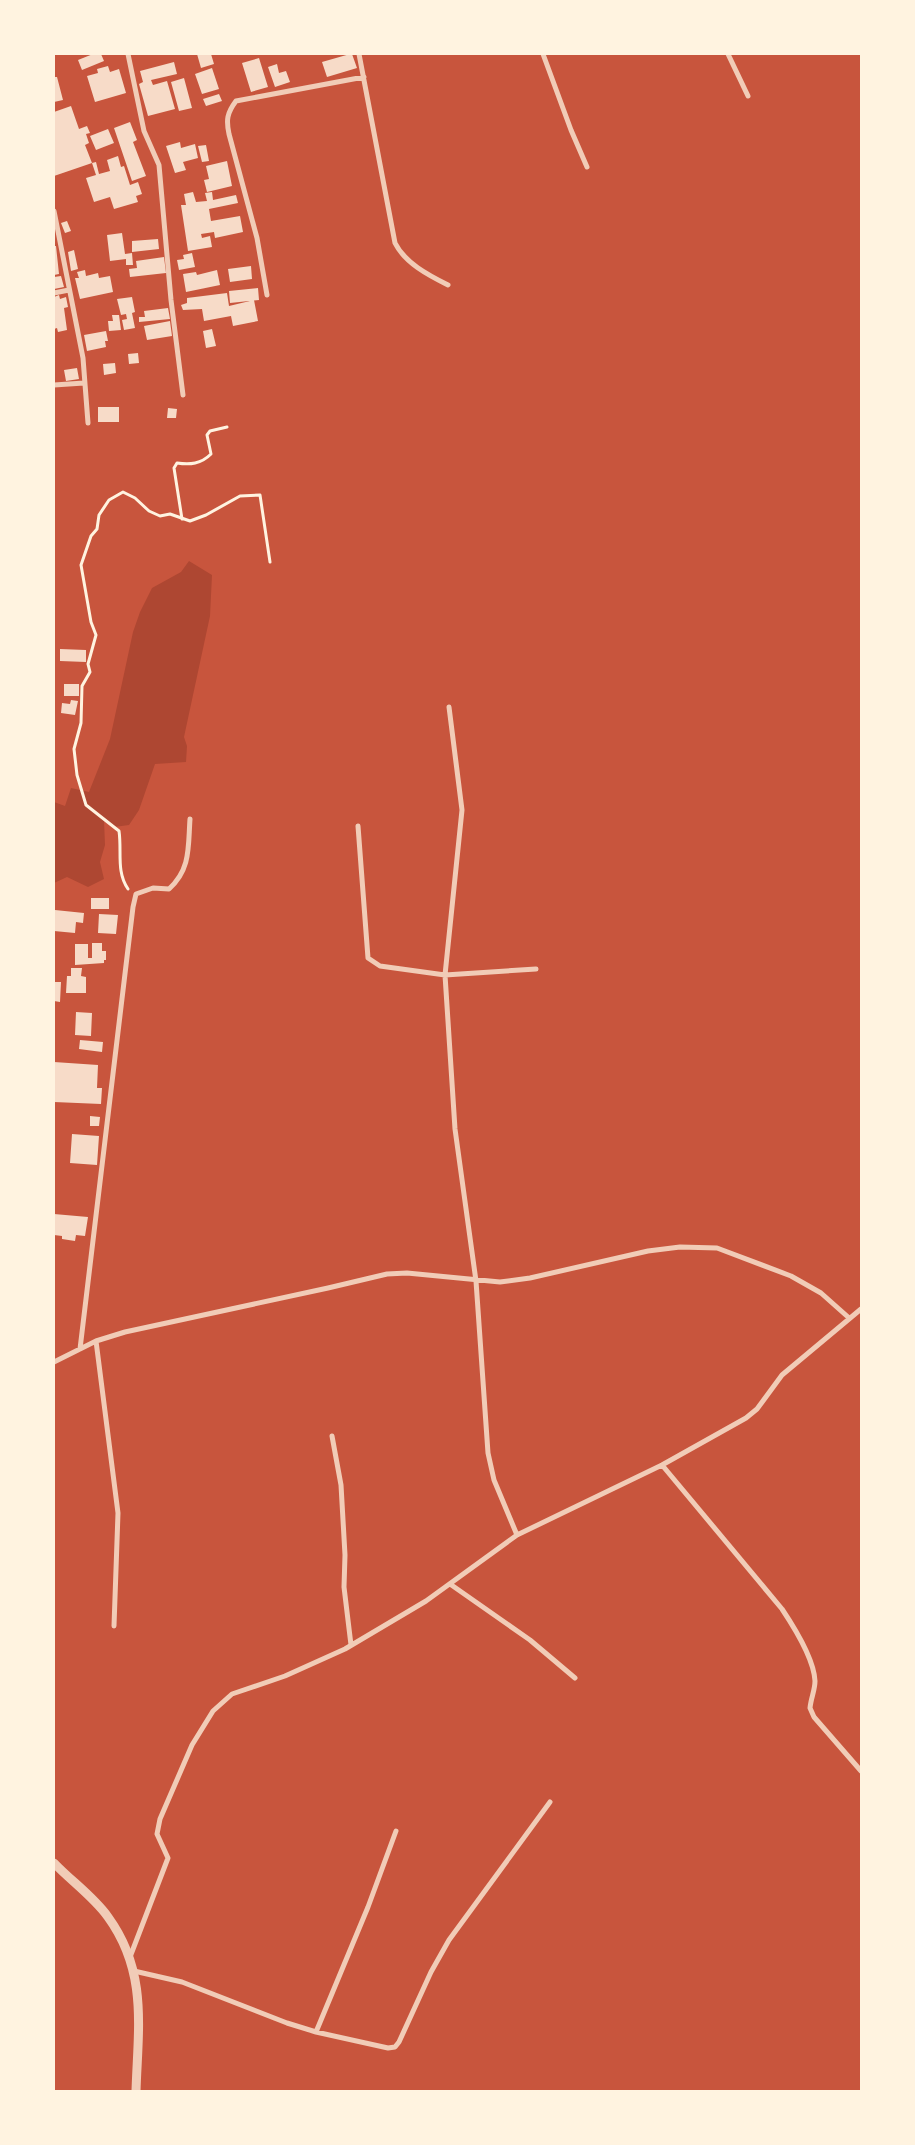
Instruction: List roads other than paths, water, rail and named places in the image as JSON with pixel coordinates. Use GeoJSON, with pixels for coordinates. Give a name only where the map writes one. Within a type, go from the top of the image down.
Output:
{"type":"FeatureCollection","features":[{"type":"Feature","properties":{"kind":"street"},"geometry":{"type":"LineString","coordinates":[[128,54],[144,131],[159,165],[171,300],[183,394]]}},
{"type":"Feature","properties":{"kind":"street"},"geometry":{"type":"LineString","coordinates":[[359,54],[395,243],[400,254],[428,275],[448,285]]}},
{"type":"Feature","properties":{"kind":"street"},"geometry":{"type":"LineString","coordinates":[[543,54],[587,167]]}},
{"type":"Feature","properties":{"kind":"street"},"geometry":{"type":"LineString","coordinates":[[728,54],[748,96]]}},
{"type":"Feature","properties":{"kind":"street"},"geometry":{"type":"LineString","coordinates":[[267,296],[257,238],[226,118],[236,101],[364,77]]}},
{"type":"Feature","properties":{"kind":"street"},"geometry":{"type":"LineString","coordinates":[[54,211],[82,358],[88,423]]}},
{"type":"Feature","properties":{"kind":"street"},"geometry":{"type":"LineString","coordinates":[[54,293],[69,290]]}},
{"type":"Feature","properties":{"kind":"street"},"geometry":{"type":"LineString","coordinates":[[54,386],[84,383]]}},
{"type":"Feature","properties":{"kind":"street"},"geometry":{"type":"LineString","coordinates":[[449,707],[462,810],[444,975],[455,1129],[476,1281],[488,1453],[494,1480],[517,1535]]}},
{"type":"Feature","properties":{"kind":"street"},"geometry":{"type":"LineString","coordinates":[[80,1349],[133,907],[136,894],[153,888],[169,889],[181,878],[187,858],[190,819]]}},
{"type":"Feature","properties":{"kind":"street"},"geometry":{"type":"LineString","coordinates":[[358,826],[368,958],[380,966],[444,975],[536,969]]}},
{"type":"Feature","properties":{"kind":"street"},"geometry":{"type":"LineString","coordinates":[[54,1362],[96,1341],[150,1326],[387,1274],[500,1282],[530,1278],[648,1251],[680,1247],[717,1248],[791,1276],[821,1293],[848,1317]]}},
{"type":"Feature","properties":{"kind":"street"},"geometry":{"type":"LineString","coordinates":[[130,1957],[168,1858],[157,1834],[160,1819],[192,1745],[213,1711],[232,1694],[285,1676],[351,1645],[426,1601],[517,1535],[662,1465],[746,1418],[757,1409],[782,1375],[848,1317],[861,1309]]}},
{"type":"Feature","properties":{"kind":"street"},"geometry":{"type":"LineString","coordinates":[[96,1341],[118,1513],[114,1626]]}},
{"type":"Feature","properties":{"kind":"street"},"geometry":{"type":"LineString","coordinates":[[332,1436],[341,1485],[345,1546],[344,1587],[351,1645]]}},
{"type":"Feature","properties":{"kind":"street"},"geometry":{"type":"LineString","coordinates":[[662,1465],[794,1626],[813,1667],[815,1691],[810,1708],[814,1718],[861,1771]]}},
{"type":"Feature","properties":{"kind":"street"},"geometry":{"type":"LineString","coordinates":[[450,1584],[530,1640],[575,1678]]}},
{"type":"Feature","properties":{"kind":"street"},"geometry":{"type":"LineString","coordinates":[[134,1971],[182,1982],[287,2023],[316,2032],[395,2048],[431,1972],[449,1940],[550,1802]]}},
{"type":"Feature","properties":{"kind":"street"},"geometry":{"type":"LineString","coordinates":[[316,2032],[368,1907],[396,1831]]}},
{"type":"Feature","properties":{"kind":"street"},"geometry":{"type":"LineString","coordinates":[[54,1863],[107,1916],[126,1946],[130,1957],[139,1996],[136,2091]]}}]}
